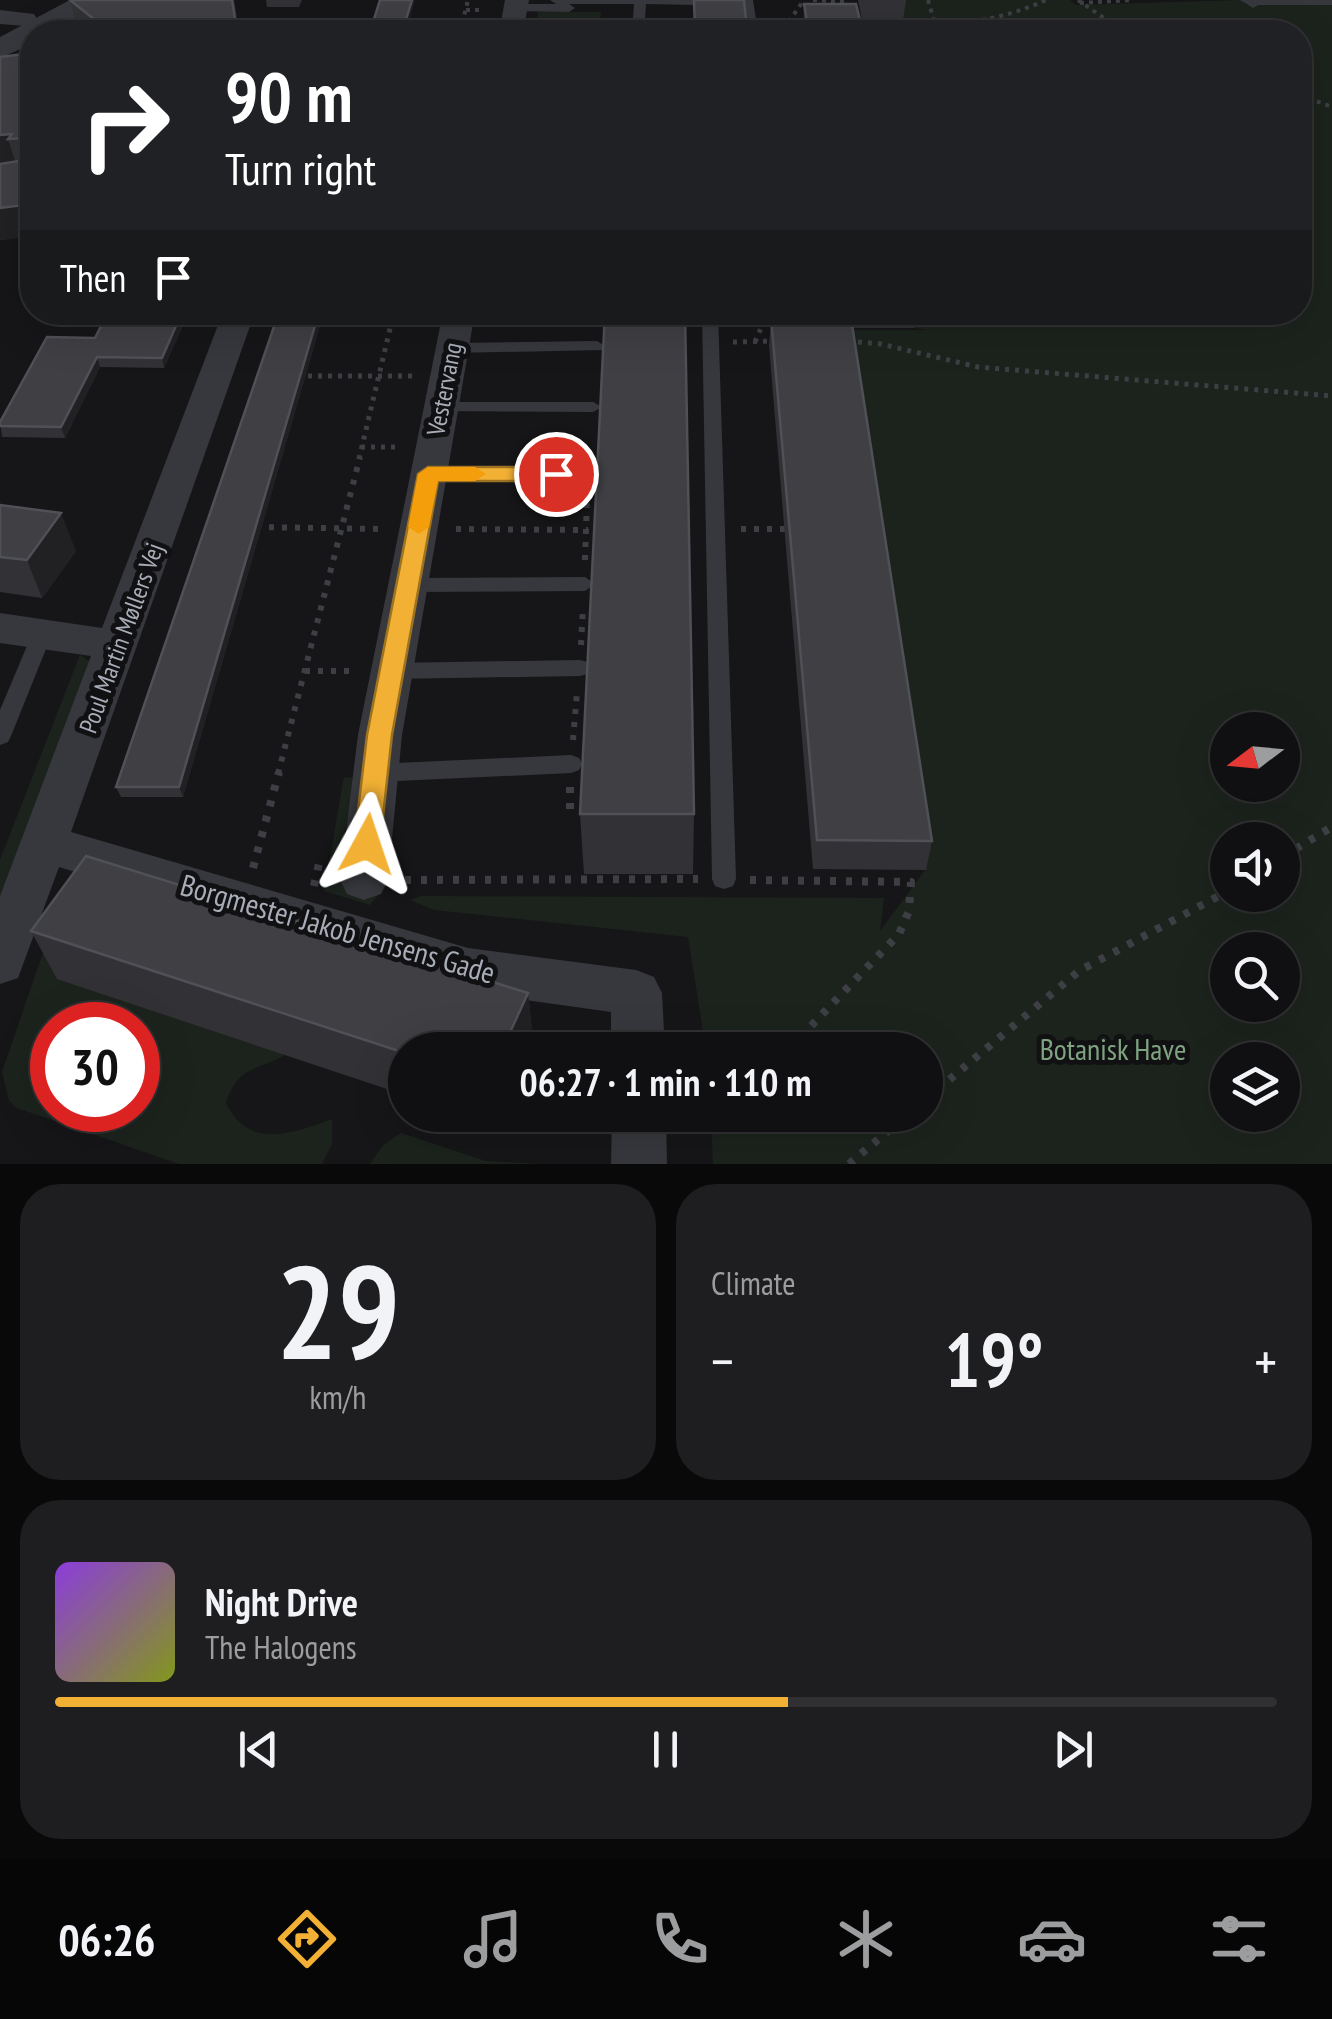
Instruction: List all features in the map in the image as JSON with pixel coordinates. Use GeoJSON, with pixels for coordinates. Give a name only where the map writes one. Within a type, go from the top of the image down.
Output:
{"type":"FeatureCollection","features":[{"type":"Feature","properties":{"kind":"street"},"geometry":{"type":"LineString","coordinates":[[8,23],[64,0]]}},
{"type":"Feature","properties":{"kind":"street"},"geometry":{"type":"LineString","coordinates":[[54,20],[93,0]]}},
{"type":"Feature","properties":{"kind":"street","name":"Poul Martin Møllers Vej"},"geometry":{"type":"LineString","coordinates":[[0,962],[10,910],[46,844],[234,325]]}},
{"type":"Feature","properties":{"kind":"street","name":"Vestervang"},"geometry":{"type":"LineString","coordinates":[[364,880],[374,773],[450,361]]}},
{"type":"Feature","properties":{"kind":"street"},"geometry":{"type":"LineString","coordinates":[[0,628],[118,644]]}},
{"type":"Feature","properties":{"kind":"street","name":"Borgmester Jakob Jensens Gade"},"geometry":{"type":"LineString","coordinates":[[46,844],[468,970],[636,992],[637,1032]]}},
{"type":"Feature","properties":{"kind":"street"},"geometry":{"type":"LineString","coordinates":[[639,1132],[639,1164]]}},
{"type":"Feature","properties":{"kind":"lane"},"geometry":{"type":"LineString","coordinates":[[556,0],[748,2],[750,20]]}},
{"type":"Feature","properties":{"kind":"lane"},"geometry":{"type":"LineString","coordinates":[[1253,0],[1332,1]]}},
{"type":"Feature","properties":{"kind":"lane"},"geometry":{"type":"LineString","coordinates":[[514,13],[624,8]]}},
{"type":"Feature","properties":{"kind":"lane"},"geometry":{"type":"LineString","coordinates":[[710,325],[724,879]]}},
{"type":"Feature","properties":{"kind":"lane"},"geometry":{"type":"LineString","coordinates":[[450,361],[597,346]]}},
{"type":"Feature","properties":{"kind":"lane"},"geometry":{"type":"LineString","coordinates":[[450,361],[593,407]]}},
{"type":"Feature","properties":{"kind":"lane"},"geometry":{"type":"LineString","coordinates":[[428,474],[588,474]]}},
{"type":"Feature","properties":{"kind":"lane"},"geometry":{"type":"LineString","coordinates":[[408,586],[585,584]]}},
{"type":"Feature","properties":{"kind":"lane"},"geometry":{"type":"LineString","coordinates":[[0,736],[42,634]]}},
{"type":"Feature","properties":{"kind":"lane"},"geometry":{"type":"LineString","coordinates":[[392,670],[580,668]]}},
{"type":"Feature","properties":{"kind":"lane"},"geometry":{"type":"LineString","coordinates":[[374,773],[571,764]]}},
{"type":"Feature","properties":{"kind":"path"},"geometry":{"type":"LineString","coordinates":[[813,0],[847,2],[850,20]]}},
{"type":"Feature","properties":{"kind":"path"},"geometry":{"type":"LineString","coordinates":[[981,20],[1004,18],[1046,0]]}},
{"type":"Feature","properties":{"kind":"path"},"geometry":{"type":"LineString","coordinates":[[1079,1],[1132,0]]}},
{"type":"Feature","properties":{"kind":"path"},"geometry":{"type":"LineString","coordinates":[[1079,1],[1107,20]]}},
{"type":"Feature","properties":{"kind":"path"},"geometry":{"type":"LineString","coordinates":[[244,903],[343,528],[391,325]]}},
{"type":"Feature","properties":{"kind":"path"},"geometry":{"type":"LineString","coordinates":[[755,342],[762,325]]}},
{"type":"Feature","properties":{"kind":"path"},"geometry":{"type":"LineString","coordinates":[[711,342],[778,341]]}},
{"type":"Feature","properties":{"kind":"path"},"geometry":{"type":"LineString","coordinates":[[833,341],[878,341],[939,362],[978,367],[1332,396]]}},
{"type":"Feature","properties":{"kind":"path"},"geometry":{"type":"LineString","coordinates":[[288,376],[377,376],[450,361]]}},
{"type":"Feature","properties":{"kind":"path"},"geometry":{"type":"LineString","coordinates":[[1300,846],[1332,826]]}},
{"type":"Feature","properties":{"kind":"path"},"geometry":{"type":"LineString","coordinates":[[364,880],[911,882],[909,911],[900,934],[805,1032]]}},
{"type":"Feature","properties":{"kind":"path"},"geometry":{"type":"LineString","coordinates":[[943,1085],[1079,971],[1210,900]]}},
{"type":"Feature","properties":{"kind":"path"},"geometry":{"type":"LineString","coordinates":[[849,1164],[888,1132]]}},
{"type":"Feature","properties":{"kind":"green space","name":"Botanisk Have"},"geometry":{"type":"Polygon","coordinates":[[[898,0],[1070,0],[1076,5],[1241,0],[1247,5],[1332,4],[1332,1164],[713,1164],[712,1132],[943,1132],[943,1032],[703,1032],[688,937],[434,910],[410,900],[422,896],[884,898],[880,931],[926,869],[850,330],[927,330],[914,325],[1312,325],[1312,20],[903,20],[898,0]]]}},
{"type":"Feature","properties":{"kind":"green space"},"geometry":{"type":"Polygon","coordinates":[[[538,12],[601,12],[600,20],[537,19],[538,12]]]}},
{"type":"Feature","properties":{"kind":"green space"},"geometry":{"type":"Polygon","coordinates":[[[80,655],[91,662],[0,896],[0,860],[80,655]]]}},
{"type":"Feature","properties":{"kind":"green space"},"geometry":{"type":"Polygon","coordinates":[[[344,777],[356,778],[339,862],[341,879],[378,895],[370,905],[324,891],[344,777]]]}},
{"type":"Feature","properties":{"kind":"green space"},"geometry":{"type":"Polygon","coordinates":[[[48,938],[285,1055],[243,1075],[226,1103],[247,1128],[259,1133],[287,1133],[332,1119],[332,1144],[322,1164],[179,1164],[86,1132],[160,1132],[160,1002],[30,1002],[30,1112],[9,1101],[2,1072],[48,938]]]}},
{"type":"Feature","properties":{"kind":"green space"},"geometry":{"type":"Polygon","coordinates":[[[401,1133],[486,1161],[542,1164],[370,1164],[382,1146],[401,1133]]]}},
{"type":"Feature","properties":{"kind":"building"},"geometry":{"type":"Polygon","coordinates":[[[70,0],[232,0],[235,20],[95,20],[70,0]]]}},
{"type":"Feature","properties":{"kind":"building"},"geometry":{"type":"Polygon","coordinates":[[[380,0],[412,0],[406,20],[374,20],[380,0]]]}},
{"type":"Feature","properties":{"kind":"building"},"geometry":{"type":"Polygon","coordinates":[[[694,0],[744,0],[746,20],[695,20],[694,0]]]}},
{"type":"Feature","properties":{"kind":"building"},"geometry":{"type":"Polygon","coordinates":[[[804,4],[856,4],[860,20],[807,20],[804,4]]]}},
{"type":"Feature","properties":{"kind":"building"},"geometry":{"type":"Polygon","coordinates":[[[20,54],[20,138],[0,135],[0,57],[20,54]]]}},
{"type":"Feature","properties":{"kind":"building"},"geometry":{"type":"Polygon","coordinates":[[[20,161],[20,206],[0,208],[0,164],[20,161]]]}},
{"type":"Feature","properties":{"kind":"building"},"geometry":{"type":"Polygon","coordinates":[[[102,325],[176,325],[162,358],[97,357],[61,427],[0,426],[47,337],[95,338],[102,325]]]}},
{"type":"Feature","properties":{"kind":"building"},"geometry":{"type":"Polygon","coordinates":[[[275,325],[315,325],[179,787],[116,787],[275,325]]]}},
{"type":"Feature","properties":{"kind":"building"},"geometry":{"type":"Polygon","coordinates":[[[604,325],[685,325],[694,814],[580,814],[604,325]]]}},
{"type":"Feature","properties":{"kind":"building"},"geometry":{"type":"Polygon","coordinates":[[[772,325],[852,325],[932,841],[817,840],[772,325]]]}},
{"type":"Feature","properties":{"kind":"building"},"geometry":{"type":"Polygon","coordinates":[[[0,505],[61,513],[27,560],[0,557],[0,505]]]}},
{"type":"Feature","properties":{"kind":"building"},"geometry":{"type":"Polygon","coordinates":[[[86,856],[528,993],[510,1032],[388,1032],[388,1047],[31,931],[86,856]]]}},
{"type":"Feature","properties":{"kind":"slow traffic"},"geometry":{"type":"LineString","coordinates":[[419,527],[428,474],[475,474]]}},
{"type":"Feature","properties":{"kind":"route"},"geometry":{"type":"LineString","coordinates":[[367,844],[380,735],[428,474],[556,474]]}}]}
